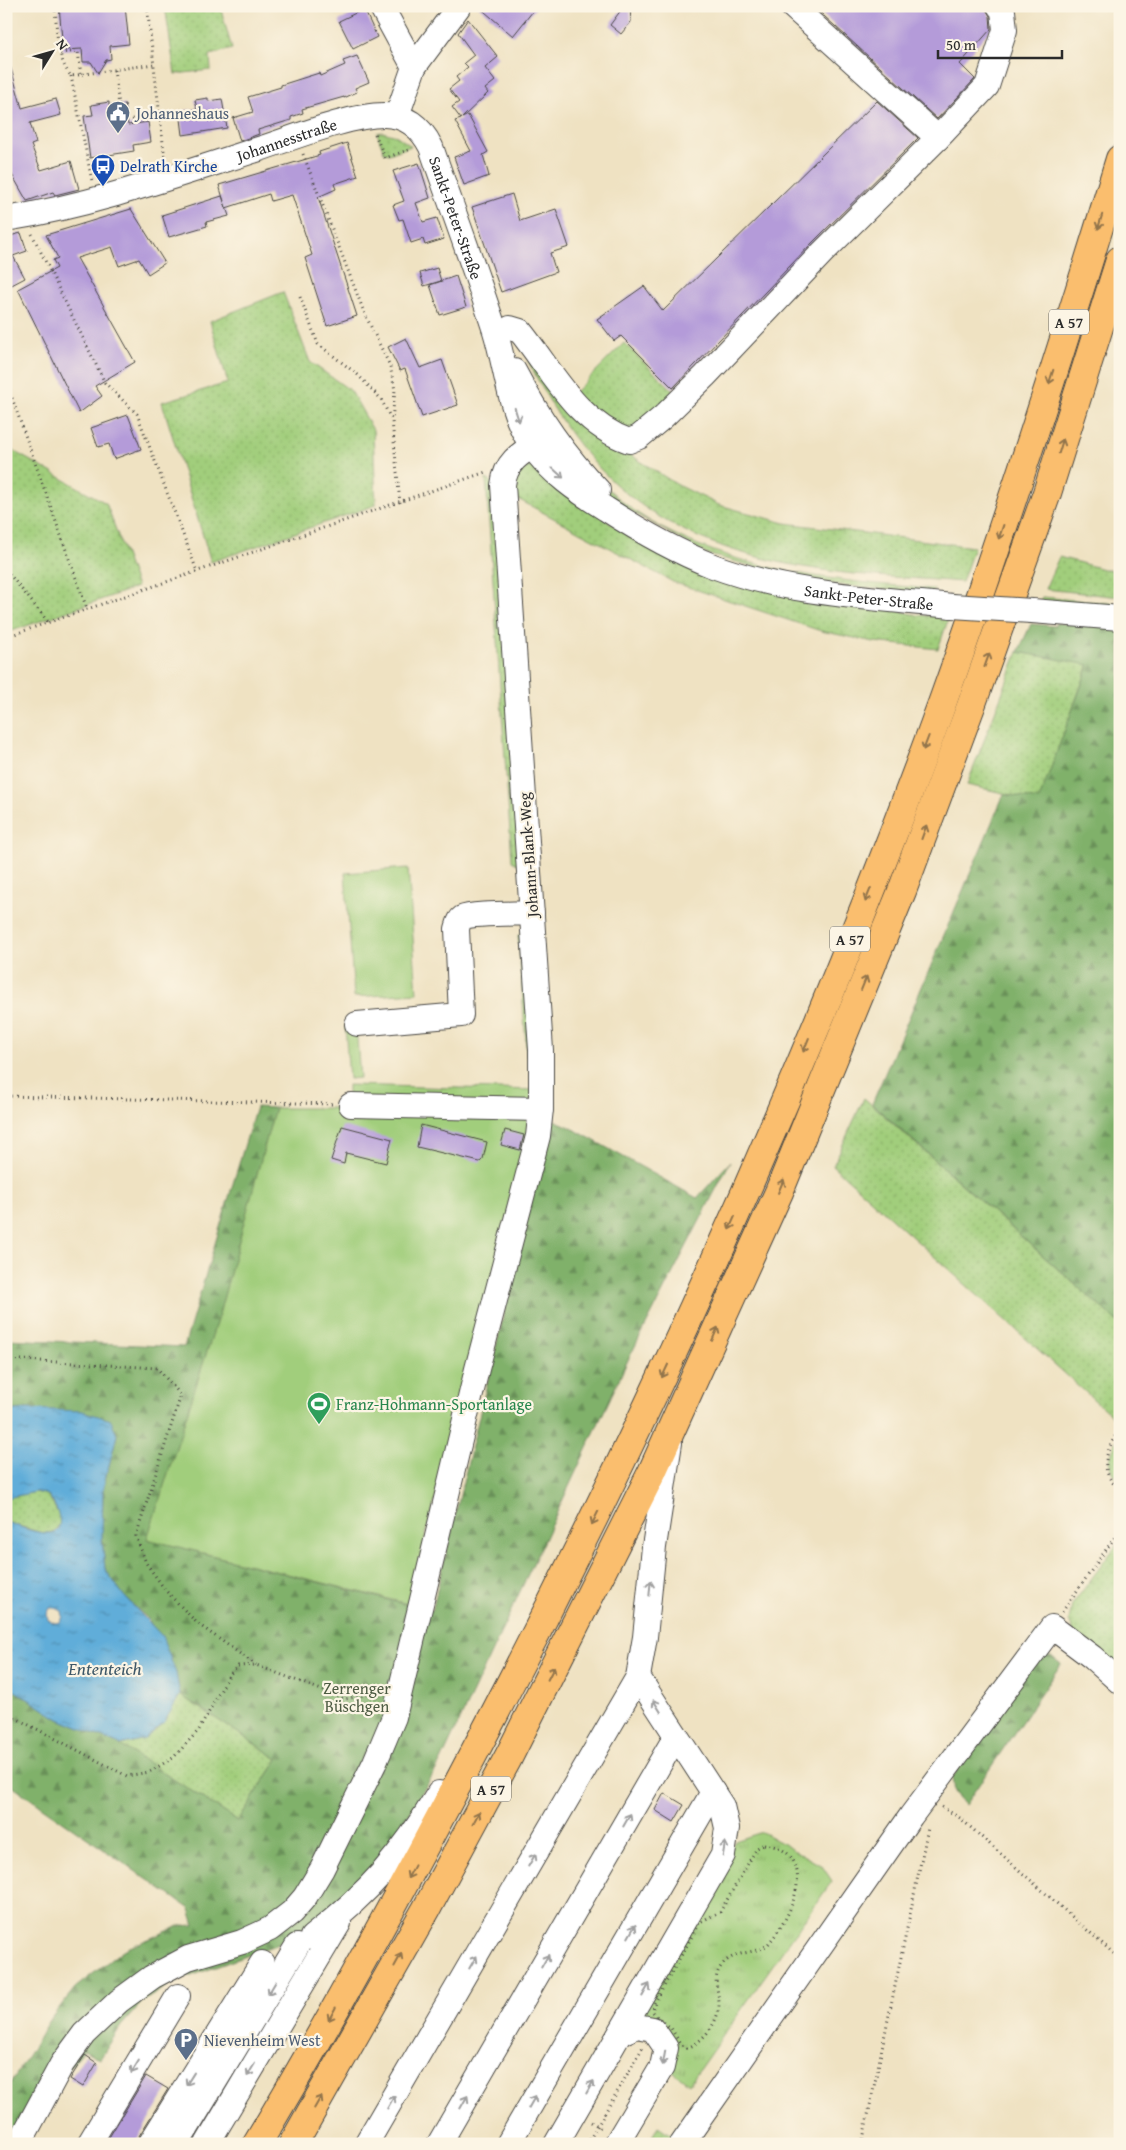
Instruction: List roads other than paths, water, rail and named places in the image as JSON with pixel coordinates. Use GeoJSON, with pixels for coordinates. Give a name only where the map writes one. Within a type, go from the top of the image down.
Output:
{"type":"FeatureCollection","features":[{"type":"Feature","properties":{"kind":"highway","name":"A 57"},"geometry":{"type":"LineString","coordinates":[[257,2144],[410,1875],[565,1581],[668,1366],[752,1179],[875,878],[944,698],[1017,486],[1120,159]]}},
{"type":"Feature","properties":{"kind":"highway","name":"A 57"},"geometry":{"type":"LineString","coordinates":[[293,2144],[427,1908],[508,1758],[673,1426],[779,1192],[902,891],[1046,493],[1120,260]]}},
{"type":"Feature","properties":{"kind":"street"},"geometry":{"type":"LineString","coordinates":[[381,6],[414,67]]}},
{"type":"Feature","properties":{"kind":"street"},"geometry":{"type":"LineString","coordinates":[[397,116],[414,67],[459,6]]}},
{"type":"Feature","properties":{"kind":"street"},"geometry":{"type":"LineString","coordinates":[[792,6],[938,138]]}},
{"type":"Feature","properties":{"kind":"street"},"geometry":{"type":"LineString","coordinates":[[503,331],[520,331],[566,394],[585,415],[612,435],[629,442],[639,437],[670,410],[987,86],[1005,30],[1003,11],[999,6]]}},
{"type":"Feature","properties":{"kind":"street","name":"Johannesstraße"},"geometry":{"type":"LineString","coordinates":[[6,220],[98,201],[321,129],[365,117],[397,116]]}},
{"type":"Feature","properties":{"kind":"street","name":"Sankt-Peter-Straße"},"geometry":{"type":"LineString","coordinates":[[397,116],[412,122],[425,135],[431,146],[503,331],[518,420],[542,441],[557,473],[585,496],[630,525],[668,546],[714,566],[770,582],[952,606],[1120,618]]}},
{"type":"Feature","properties":{"kind":"street","name":"Johann-Blank-Weg"},"geometry":{"type":"LineString","coordinates":[[19,2144],[62,2064],[84,2034],[119,2001],[152,1977],[188,1958],[242,1942],[270,1929],[281,1922],[298,1904],[322,1869],[375,1762],[398,1704],[477,1369],[538,1136],[541,1110],[541,1050],[503,485],[506,468],[517,457],[542,441]]}},
{"type":"Feature","properties":{"kind":"street"},"geometry":{"type":"LineString","coordinates":[[357,1024],[461,1015],[456,928],[458,922],[462,918],[475,916],[532,913]]}},
{"type":"Feature","properties":{"kind":"street"},"geometry":{"type":"LineString","coordinates":[[352,1105],[541,1110]]}},
{"type":"Feature","properties":{"kind":"street"},"geometry":{"type":"LineString","coordinates":[[366,2144],[638,1677],[645,1637],[654,1547],[673,1426]]}},
{"type":"Feature","properties":{"kind":"street"},"geometry":{"type":"LineString","coordinates":[[177,2144],[305,1941],[348,1909],[385,1872],[417,1829],[442,1788],[512,1655],[565,1581]]}},
{"type":"Feature","properties":{"kind":"street"},"geometry":{"type":"LineString","coordinates":[[682,2144],[910,1816],[1052,1627],[1092,1657],[1120,1682]]}},
{"type":"Feature","properties":{"kind":"street"},"geometry":{"type":"LineString","coordinates":[[556,2144],[723,1855],[727,1828],[722,1806],[638,1677]]}},
{"type":"Feature","properties":{"kind":"street"},"geometry":{"type":"LineString","coordinates":[[439,2144],[676,1736]]}},
{"type":"Feature","properties":{"kind":"street"},"geometry":{"type":"LineString","coordinates":[[508,2144],[713,1792]]}},
{"type":"Feature","properties":{"kind":"street"},"geometry":{"type":"LineString","coordinates":[[207,2144],[316,1959],[348,1909]]}},
{"type":"Feature","properties":{"kind":"street"},"geometry":{"type":"LineString","coordinates":[[150,2144],[262,1963]]}},
{"type":"Feature","properties":{"kind":"street"},"geometry":{"type":"LineString","coordinates":[[88,2144],[178,1996]]}},
{"type":"Feature","properties":{"kind":"street"},"geometry":{"type":"LineString","coordinates":[[616,2144],[662,2067],[666,2048],[656,2024],[637,2026],[621,2033]]}},
{"type":"Feature","properties":{"kind":"water","name":"Ententeich"},"geometry":{"type":"Polygon","coordinates":[[[27,1409],[82,1411],[111,1420],[117,1435],[103,1488],[102,1539],[105,1569],[124,1596],[162,1636],[176,1673],[180,1695],[165,1721],[145,1739],[120,1745],[59,1719],[6,1685],[6,1522],[45,1533],[53,1532],[57,1529],[59,1519],[58,1512],[48,1495],[36,1492],[6,1498],[6,1411],[27,1409]],[[50,1608],[47,1614],[48,1620],[55,1623],[60,1622],[63,1617],[62,1611],[50,1608]]]}},
{"type":"Feature","properties":{"kind":"place","name":"Johanneshaus"},"geometry":{"type":"Point","coordinates":[118,134]}},
{"type":"Feature","properties":{"kind":"place","name":"Delrath Kirche"},"geometry":{"type":"Point","coordinates":[103,187]}},
{"type":"Feature","properties":{"kind":"place","name":"Franz-Hohmann-Sportanlage"},"geometry":{"type":"Point","coordinates":[319,1425]}},
{"type":"Feature","properties":{"kind":"place","name":"Nievenheim West"},"geometry":{"type":"Point","coordinates":[186,2061]}},
{"type":"Feature","properties":{"kind":"park label","name":"Zerrenger Büschgen"},"geometry":{"type":"Point","coordinates":[357,1697]}}]}
